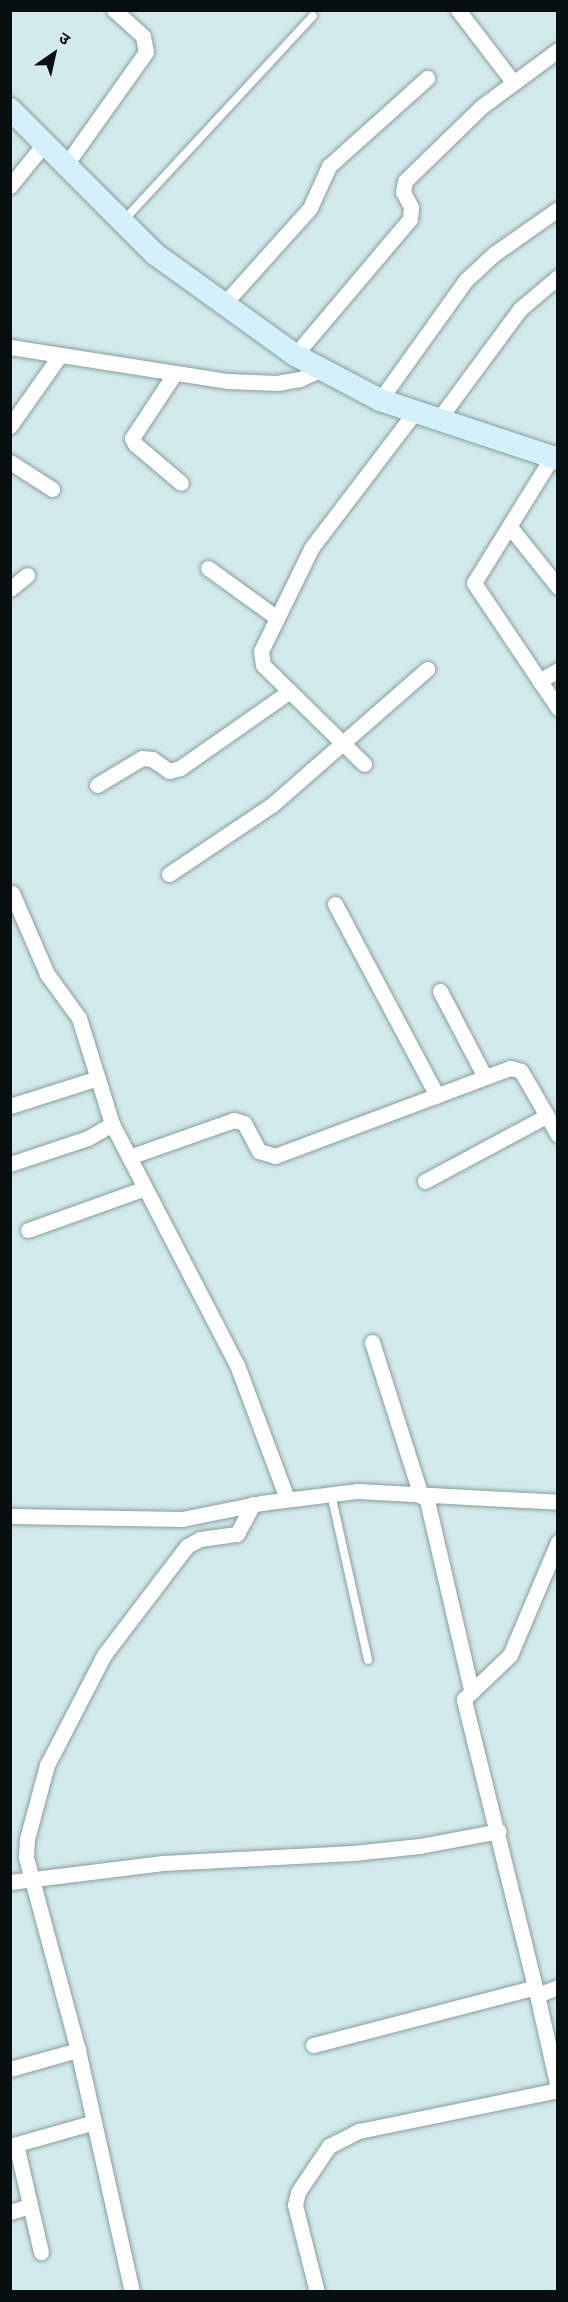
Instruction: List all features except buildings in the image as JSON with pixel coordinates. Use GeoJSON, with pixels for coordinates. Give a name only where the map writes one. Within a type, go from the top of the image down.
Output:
{"type":"FeatureCollection","features":[{"type":"Feature","properties":{"kind":"street"},"geometry":{"type":"LineString","coordinates":[[65,166],[146,52],[143,36],[114,10]]}},
{"type":"Feature","properties":{"kind":"street"},"geometry":{"type":"LineString","coordinates":[[458,10],[513,82]]}},
{"type":"Feature","properties":{"kind":"street"},"geometry":{"type":"LineString","coordinates":[[295,355],[410,219],[411,207],[403,192],[405,181],[481,107],[558,50]]}},
{"type":"Feature","properties":{"kind":"street"},"geometry":{"type":"LineString","coordinates":[[223,305],[310,208],[329,166],[427,78]]}},
{"type":"Feature","properties":{"kind":"street"},"geometry":{"type":"LineString","coordinates":[[10,109],[155,254],[295,355],[380,400],[555,458],[478,571],[474,583],[558,708]]}},
{"type":"Feature","properties":{"kind":"street"},"geometry":{"type":"LineString","coordinates":[[10,186],[45,143]]}},
{"type":"Feature","properties":{"kind":"street"},"geometry":{"type":"LineString","coordinates":[[380,400],[465,280],[494,254],[558,209]]}},
{"type":"Feature","properties":{"kind":"street"},"geometry":{"type":"LineString","coordinates":[[438,420],[520,309],[558,277]]}},
{"type":"Feature","properties":{"kind":"street"},"geometry":{"type":"LineString","coordinates":[[10,347],[175,373],[277,383],[300,379],[322,369]]}},
{"type":"Feature","properties":{"kind":"street"},"geometry":{"type":"LineString","coordinates":[[10,426],[60,355]]}},
{"type":"Feature","properties":{"kind":"street"},"geometry":{"type":"LineString","coordinates":[[175,373],[132,438],[135,444],[181,483]]}},
{"type":"Feature","properties":{"kind":"street"},"geometry":{"type":"LineString","coordinates":[[364,764],[260,658],[277,618],[319,536],[415,412]]}},
{"type":"Feature","properties":{"kind":"street"},"geometry":{"type":"LineString","coordinates":[[10,462],[52,489]]}},
{"type":"Feature","properties":{"kind":"street"},"geometry":{"type":"LineString","coordinates":[[510,527],[558,587]]}},
{"type":"Feature","properties":{"kind":"street"},"geometry":{"type":"LineString","coordinates":[[208,568],[277,618]]}},
{"type":"Feature","properties":{"kind":"street"},"geometry":{"type":"LineString","coordinates":[[10,589],[27,575]]}},
{"type":"Feature","properties":{"kind":"street"},"geometry":{"type":"LineString","coordinates":[[169,874],[257,816],[427,669]]}},
{"type":"Feature","properties":{"kind":"street"},"geometry":{"type":"LineString","coordinates":[[539,681],[558,670]]}},
{"type":"Feature","properties":{"kind":"street"},"geometry":{"type":"LineString","coordinates":[[97,785],[142,758],[152,759],[169,771],[180,768],[290,691]]}},
{"type":"Feature","properties":{"kind":"street"},"geometry":{"type":"LineString","coordinates":[[12,893],[47,974],[79,1018],[112,1124],[237,1365],[287,1499]]}},
{"type":"Feature","properties":{"kind":"street"},"geometry":{"type":"LineString","coordinates":[[335,904],[437,1096]]}},
{"type":"Feature","properties":{"kind":"street"},"geometry":{"type":"LineString","coordinates":[[440,991],[485,1077]]}},
{"type":"Feature","properties":{"kind":"street"},"geometry":{"type":"LineString","coordinates":[[129,1157],[234,1120],[244,1123],[259,1151],[275,1156],[510,1068],[518,1069],[558,1135]]}},
{"type":"Feature","properties":{"kind":"street"},"geometry":{"type":"LineString","coordinates":[[10,1106],[98,1078]]}},
{"type":"Feature","properties":{"kind":"street"},"geometry":{"type":"LineString","coordinates":[[426,1181],[546,1116]]}},
{"type":"Feature","properties":{"kind":"street"},"geometry":{"type":"LineString","coordinates":[[10,1164],[88,1138],[112,1124]]}},
{"type":"Feature","properties":{"kind":"street"},"geometry":{"type":"LineString","coordinates":[[28,1230],[145,1188]]}},
{"type":"Feature","properties":{"kind":"street"},"geometry":{"type":"LineString","coordinates":[[372,1342],[423,1496],[471,1690]]}},
{"type":"Feature","properties":{"kind":"street"},"geometry":{"type":"LineString","coordinates":[[10,1516],[182,1519],[253,1504],[358,1491],[558,1502]]}},
{"type":"Feature","properties":{"kind":"street"},"geometry":{"type":"LineString","coordinates":[[132,2292],[78,2050],[26,1849],[43,1774],[104,1655],[188,1546],[200,1539],[237,1534],[253,1504]]}},
{"type":"Feature","properties":{"kind":"street"},"geometry":{"type":"LineString","coordinates":[[317,2292],[295,2205],[298,2192],[329,2146],[359,2131],[558,2089],[556,2072],[499,1831],[464,1699],[510,1655],[558,1542]]}},
{"type":"Feature","properties":{"kind":"street"},"geometry":{"type":"LineString","coordinates":[[10,1882],[33,1881],[163,1863],[284,1859],[420,1846],[499,1831]]}},
{"type":"Feature","properties":{"kind":"street"},"geometry":{"type":"LineString","coordinates":[[313,2045],[536,1991],[558,1988]]}},
{"type":"Feature","properties":{"kind":"street"},"geometry":{"type":"LineString","coordinates":[[10,2068],[78,2050]]}},
{"type":"Feature","properties":{"kind":"street"},"geometry":{"type":"LineString","coordinates":[[41,2252],[13,2145],[94,2122]]}},
{"type":"Feature","properties":{"kind":"street"},"geometry":{"type":"LineString","coordinates":[[10,2212],[30,2206]]}},
{"type":"Feature","properties":{"kind":"lane"},"geometry":{"type":"LineString","coordinates":[[122,222],[313,16]]}},
{"type":"Feature","properties":{"kind":"lane"},"geometry":{"type":"LineString","coordinates":[[331,1494],[368,1660]]}}]}
